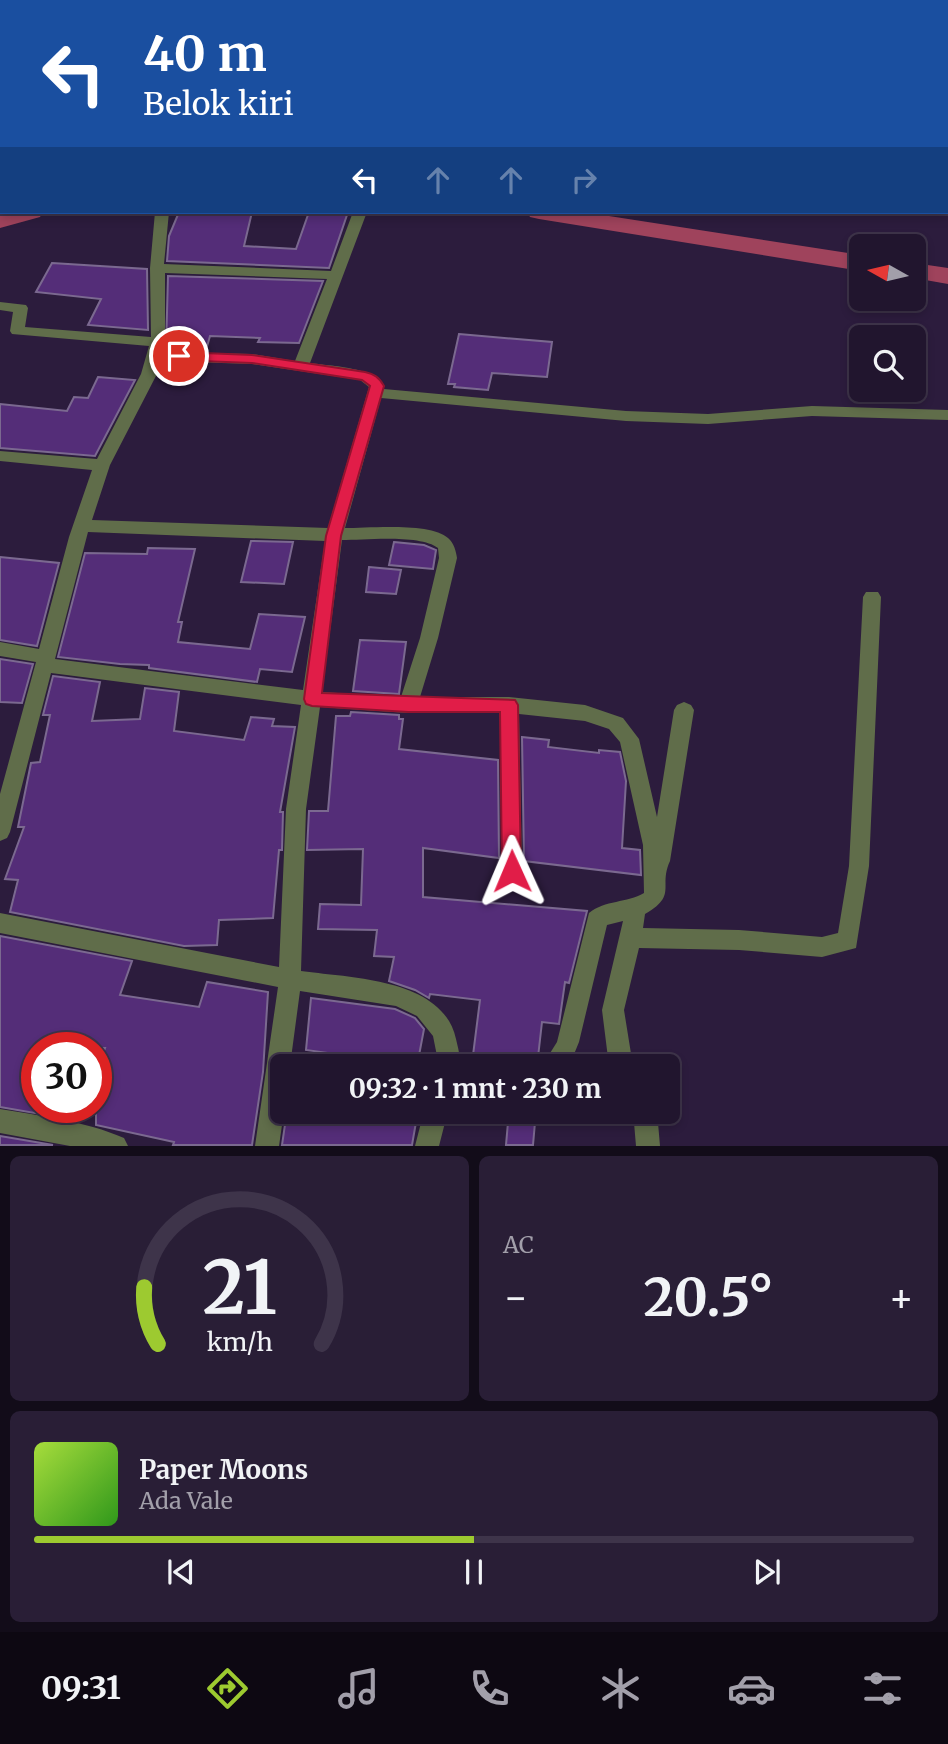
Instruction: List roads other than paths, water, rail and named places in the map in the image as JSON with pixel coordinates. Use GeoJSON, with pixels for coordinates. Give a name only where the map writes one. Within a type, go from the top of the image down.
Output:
{"type":"FeatureCollection","features":[{"type":"Feature","properties":{"kind":"street"},"geometry":{"type":"LineString","coordinates":[[0,832],[82,526],[102,465],[149,374],[156,349],[157,268],[162,214]]}},
{"type":"Feature","properties":{"kind":"street"},"geometry":{"type":"LineString","coordinates":[[301,366],[359,214]]}},
{"type":"Feature","properties":{"kind":"street"},"geometry":{"type":"LineString","coordinates":[[157,268],[291,271],[337,275]]}},
{"type":"Feature","properties":{"kind":"street"},"geometry":{"type":"LineString","coordinates":[[0,306],[21,308],[17,331],[301,366],[365,376],[372,379],[377,386],[334,536],[296,809],[290,979],[267,1146]]}},
{"type":"Feature","properties":{"kind":"street"},"geometry":{"type":"LineString","coordinates":[[376,393],[626,416],[708,419],[812,411],[948,415]]}},
{"type":"Feature","properties":{"kind":"street"},"geometry":{"type":"LineString","coordinates":[[0,456],[102,465]]}},
{"type":"Feature","properties":{"kind":"street"},"geometry":{"type":"LineString","coordinates":[[82,526],[334,536],[418,535],[439,540],[446,546],[447,558],[429,638],[408,705]]}},
{"type":"Feature","properties":{"kind":"street"},"geometry":{"type":"LineString","coordinates":[[631,939],[738,940],[822,947],[848,941],[859,866],[872,597]]}},
{"type":"Feature","properties":{"kind":"street"},"geometry":{"type":"LineString","coordinates":[[0,649],[45,661],[312,699],[408,705],[509,705],[585,713],[616,723],[629,738],[653,845],[656,882]]}},
{"type":"Feature","properties":{"kind":"street"},"geometry":{"type":"LineString","coordinates":[[509,705],[512,871]]}},
{"type":"Feature","properties":{"kind":"street"},"geometry":{"type":"LineString","coordinates":[[563,1054],[597,920],[604,914],[635,909],[654,898],[684,710]]}},
{"type":"Feature","properties":{"kind":"street"},"geometry":{"type":"LineString","coordinates":[[619,1054],[613,1010],[631,939],[635,909]]}},
{"type":"Feature","properties":{"kind":"street"},"geometry":{"type":"LineString","coordinates":[[0,923],[290,979],[398,996],[425,1009],[443,1032],[450,1054]]}},
{"type":"Feature","properties":{"kind":"street"},"geometry":{"type":"LineString","coordinates":[[0,1121],[68,1133],[116,1146]]}},
{"type":"Feature","properties":{"kind":"street"},"geometry":{"type":"LineString","coordinates":[[427,1146],[433,1124]]}},
{"type":"Feature","properties":{"kind":"street"},"geometry":{"type":"LineString","coordinates":[[646,1124],[648,1146]]}},
{"type":"Feature","properties":{"kind":"waterway"},"geometry":{"type":"LineString","coordinates":[[0,221],[24,214]]}},
{"type":"Feature","properties":{"kind":"waterway"},"geometry":{"type":"LineString","coordinates":[[552,214],[849,261]]}},
{"type":"Feature","properties":{"kind":"waterway"},"geometry":{"type":"LineString","coordinates":[[926,273],[948,276]]}}]}
